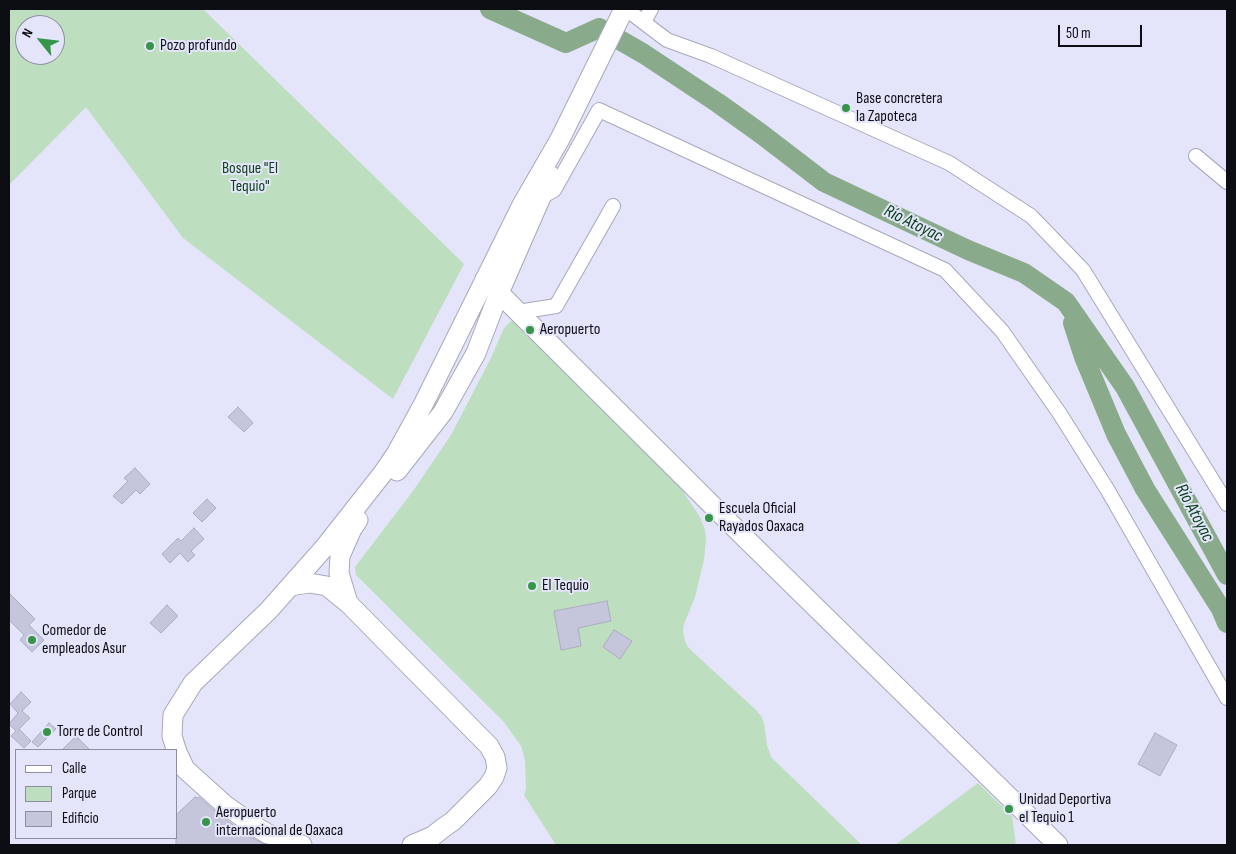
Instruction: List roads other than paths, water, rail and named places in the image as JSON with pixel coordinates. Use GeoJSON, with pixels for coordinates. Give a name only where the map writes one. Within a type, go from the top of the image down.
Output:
{"type":"FeatureCollection","features":[{"type":"Feature","properties":{"kind":"street"},"geometry":{"type":"LineString","coordinates":[[176,749],[172,736],[173,715],[193,683],[269,610],[324,548],[396,454],[424,403],[522,205],[560,139],[625,9],[667,40],[710,56],[949,163],[1031,216],[1083,270],[1227,504]]}},
{"type":"Feature","properties":{"kind":"street"},"geometry":{"type":"LineString","coordinates":[[644,22],[651,9]]}},
{"type":"Feature","properties":{"kind":"street"},"geometry":{"type":"LineString","coordinates":[[542,197],[554,190],[599,110],[944,270],[1002,331],[1060,414],[1107,489],[1227,698]]}},
{"type":"Feature","properties":{"kind":"street"},"geometry":{"type":"LineString","coordinates":[[348,603],[339,572],[340,556],[352,530],[443,412],[476,353],[499,293],[542,197],[554,164],[560,139]]}},
{"type":"Feature","properties":{"kind":"street"},"geometry":{"type":"LineString","coordinates":[[1196,156],[1227,182]]}},
{"type":"Feature","properties":{"kind":"street"},"geometry":{"type":"LineString","coordinates":[[518,312],[556,306],[613,206]]}},
{"type":"Feature","properties":{"kind":"street"},"geometry":{"type":"LineString","coordinates":[[485,279],[1058,845]]}},
{"type":"Feature","properties":{"kind":"street"},"geometry":{"type":"LineString","coordinates":[[290,586],[309,583],[327,586],[348,603],[489,746],[495,757],[498,768],[488,786],[453,821],[433,836],[412,845]]}},
{"type":"Feature","properties":{"kind":"street"},"geometry":{"type":"LineString","coordinates":[[178,754],[185,769],[225,805],[268,834],[302,845]]}},
{"type":"Feature","properties":{"kind":"waterway","name":"Río Atoyac"},"geometry":{"type":"LineString","coordinates":[[490,9],[566,43],[599,28],[644,54],[718,103],[824,182],[968,250],[1024,273],[1066,302],[1125,387],[1227,575]]}},
{"type":"Feature","properties":{"kind":"waterway"},"geometry":{"type":"LineString","coordinates":[[1073,323],[1084,357],[1116,434],[1145,489],[1221,609],[1227,623]]}},
{"type":"Feature","properties":{"kind":"place","name":"Pozo profundo"},"geometry":{"type":"Point","coordinates":[150,46]}},
{"type":"Feature","properties":{"kind":"place","name":"Base concretera la Zapoteca"},"geometry":{"type":"Point","coordinates":[846,108]}},
{"type":"Feature","properties":{"kind":"place","name":"Aeropuerto"},"geometry":{"type":"Point","coordinates":[530,330]}},
{"type":"Feature","properties":{"kind":"place","name":"Escuela Oficial Rayados Oaxaca"},"geometry":{"type":"Point","coordinates":[709,518]}},
{"type":"Feature","properties":{"kind":"place","name":"El Tequio"},"geometry":{"type":"Point","coordinates":[532,586]}},
{"type":"Feature","properties":{"kind":"place","name":"Comedor de empleados Asur"},"geometry":{"type":"Point","coordinates":[32,640]}},
{"type":"Feature","properties":{"kind":"place","name":"Torre de Control"},"geometry":{"type":"Point","coordinates":[47,732]}},
{"type":"Feature","properties":{"kind":"place","name":"Unidad Deportiva el Tequio 1"},"geometry":{"type":"Point","coordinates":[1009,809]}},
{"type":"Feature","properties":{"kind":"place","name":"Aeropuerto internacional de Oaxaca"},"geometry":{"type":"Point","coordinates":[206,822]}},
{"type":"Feature","properties":{"kind":"park label","name":"Bosque \"El Tequio\""},"geometry":{"type":"Point","coordinates":[250,178]}}]}
